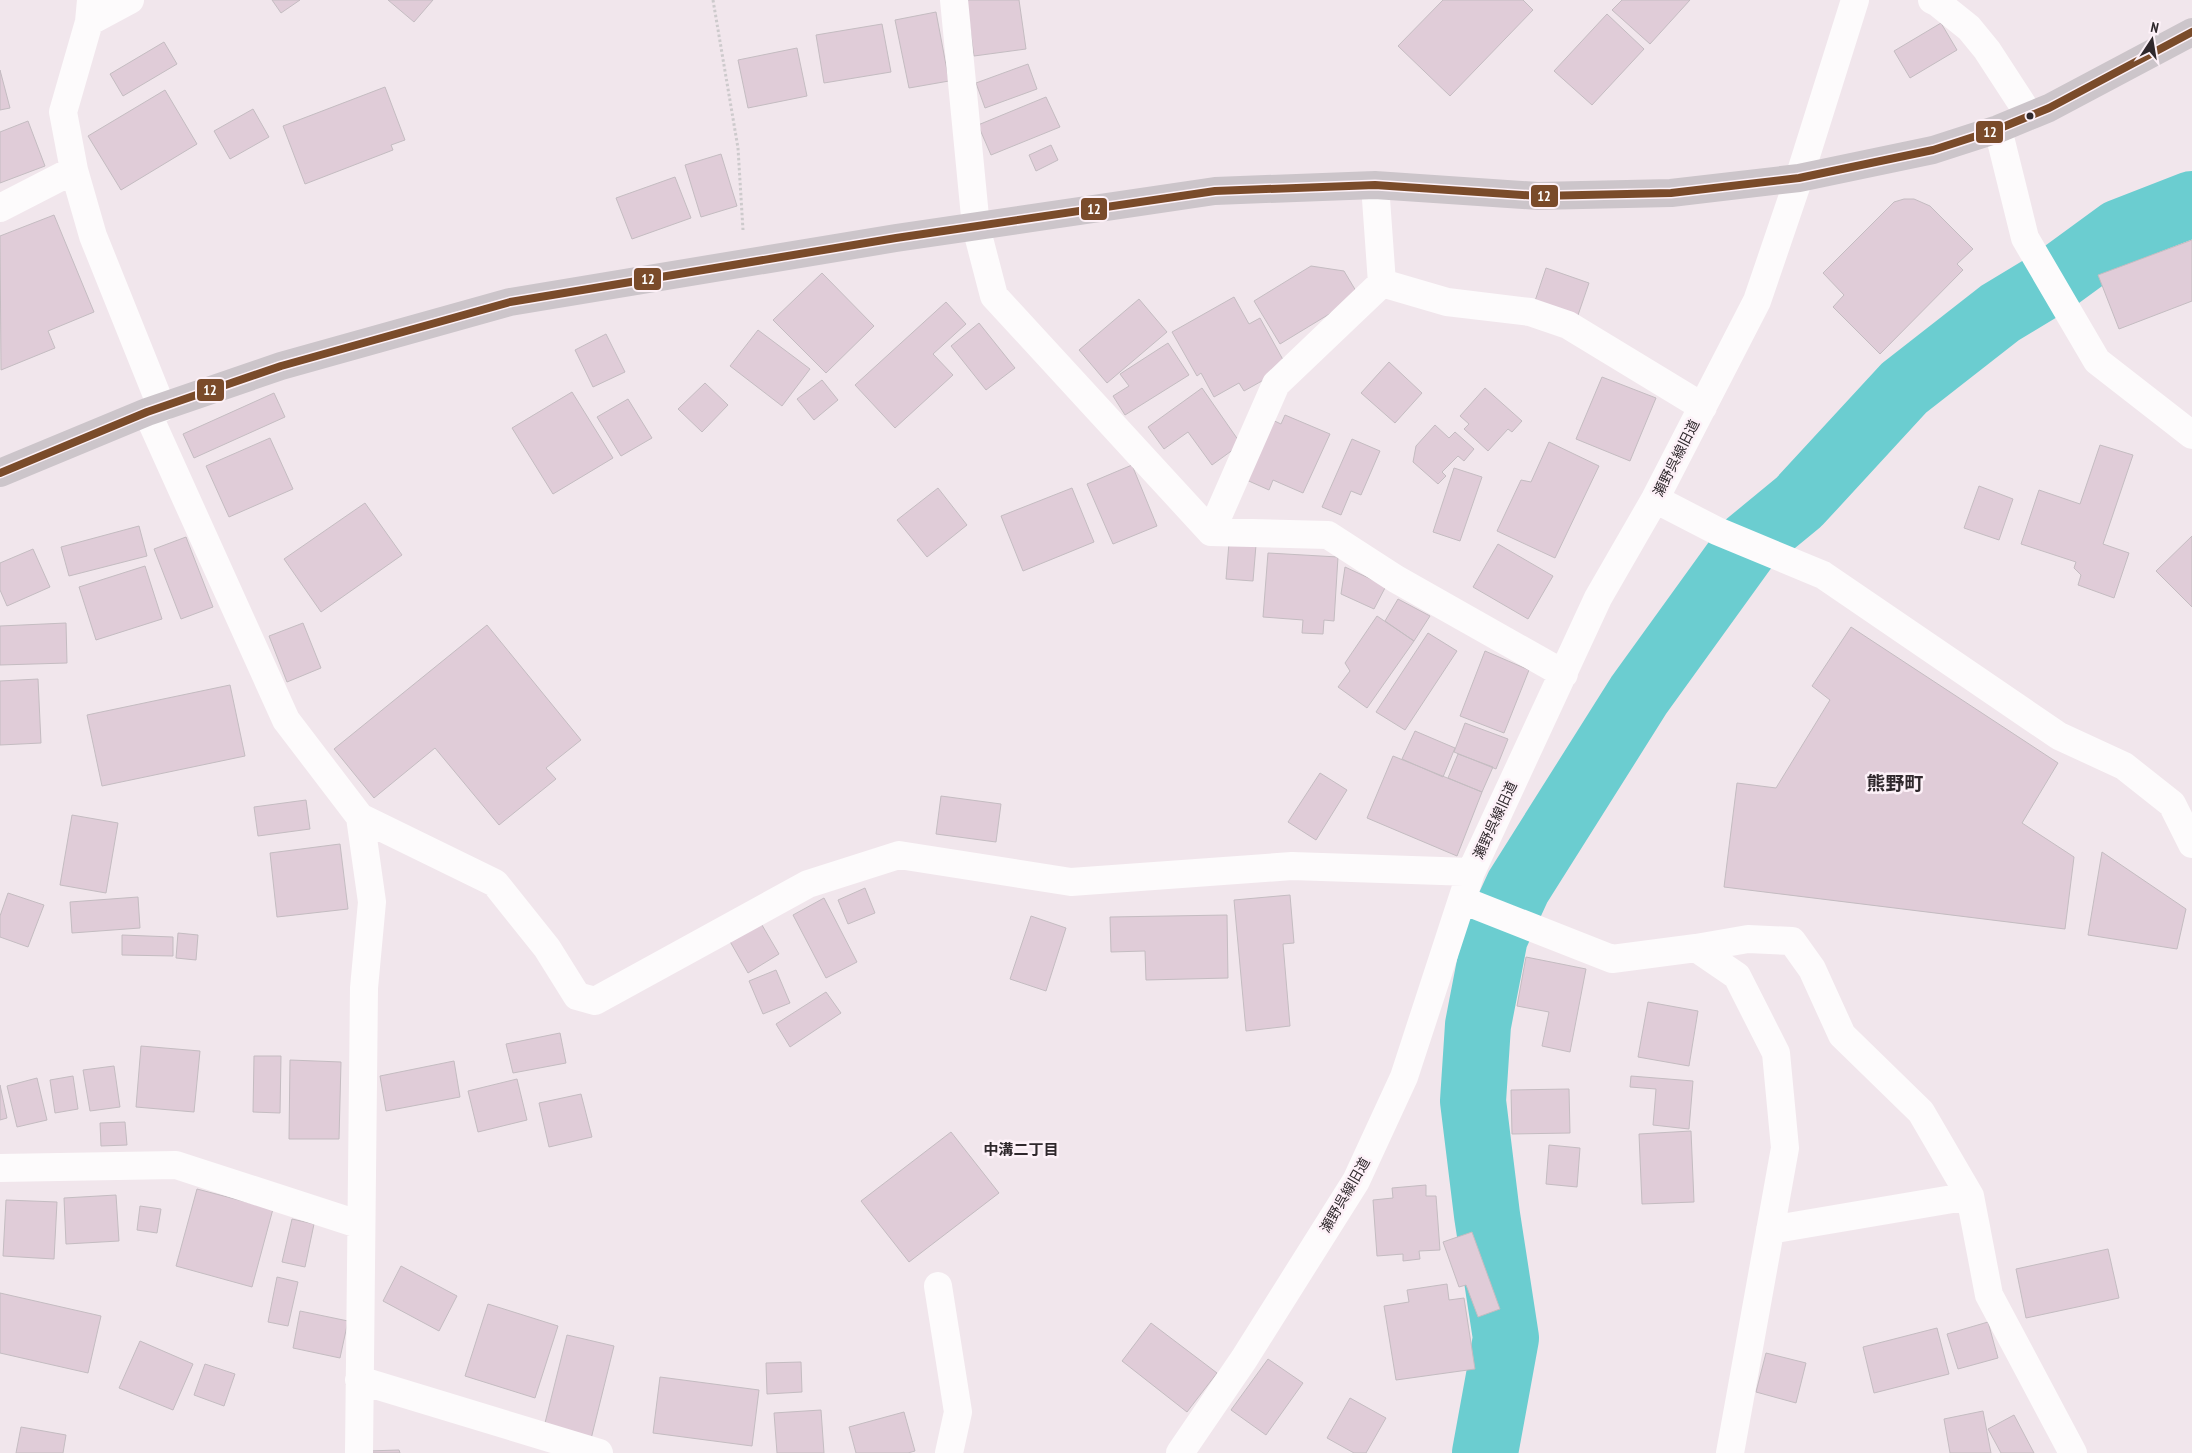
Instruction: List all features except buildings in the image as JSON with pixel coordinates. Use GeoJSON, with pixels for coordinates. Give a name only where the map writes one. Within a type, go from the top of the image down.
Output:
{"type":"FeatureCollection","features":[{"type":"Feature","properties":{"kind":"main road"},"geometry":{"type":"LineString","coordinates":[[0,473],[155,410],[281,366],[510,302],[746,263],[1215,191],[1375,185],[1538,196],[1671,193],[1799,178],[1933,150],[1998,129],[2049,108],[2192,32]]}},
{"type":"Feature","properties":{"kind":"street"},"geometry":{"type":"LineString","coordinates":[[130,0],[90,11],[63,112],[74,170],[93,236],[155,410],[286,720],[360,817],[495,883],[547,948],[577,996],[595,1001],[808,884],[899,855],[1070,882],[1292,866],[1471,872]]}},
{"type":"Feature","properties":{"kind":"street"},"geometry":{"type":"LineString","coordinates":[[954,0],[976,227],[994,296],[1211,532],[1328,535],[1396,579],[1564,674]]}},
{"type":"Feature","properties":{"kind":"street","name":"瀬野呉線旧道"},"geometry":{"type":"LineString","coordinates":[[1180,1453],[1244,1358],[1356,1181],[1404,1077],[1473,904],[1471,872],[1598,598],[1655,499],[1757,301],[1799,178],[1855,0]]}},
{"type":"Feature","properties":{"kind":"street"},"geometry":{"type":"LineString","coordinates":[[1932,0],[1938,2],[1970,28],[1987,50],[2030,116]]}},
{"type":"Feature","properties":{"kind":"street"},"geometry":{"type":"LineString","coordinates":[[1998,129],[2025,238],[2097,361],[2192,435]]}},
{"type":"Feature","properties":{"kind":"street"},"geometry":{"type":"LineString","coordinates":[[0,208],[74,170]]}},
{"type":"Feature","properties":{"kind":"street"},"geometry":{"type":"LineString","coordinates":[[1375,185],[1382,283]]}},
{"type":"Feature","properties":{"kind":"street"},"geometry":{"type":"LineString","coordinates":[[1211,532],[1276,384],[1382,283]]}},
{"type":"Feature","properties":{"kind":"street"},"geometry":{"type":"LineString","coordinates":[[1382,283],[1448,302],[1530,312],[1568,325],[1703,407]]}},
{"type":"Feature","properties":{"kind":"street"},"geometry":{"type":"LineString","coordinates":[[1655,499],[1717,531],[1823,575],[2059,736],[2124,766],[2172,804],[2192,844]]}},
{"type":"Feature","properties":{"kind":"street"},"geometry":{"type":"LineString","coordinates":[[359,1453],[364,988],[372,902],[360,817]]}},
{"type":"Feature","properties":{"kind":"street"},"geometry":{"type":"LineString","coordinates":[[1473,904],[1612,959],[1748,939],[1792,941],[1812,969],[1842,1035],[1921,1112],[1970,1196],[1989,1295],[2073,1453]]}},
{"type":"Feature","properties":{"kind":"street"},"geometry":{"type":"LineString","coordinates":[[1696,948],[1737,976],[1776,1053],[1785,1148],[1730,1453]]}},
{"type":"Feature","properties":{"kind":"street"},"geometry":{"type":"LineString","coordinates":[[0,1168],[176,1165],[361,1225]]}},
{"type":"Feature","properties":{"kind":"street"},"geometry":{"type":"LineString","coordinates":[[1770,1230],[1970,1196]]}},
{"type":"Feature","properties":{"kind":"street"},"geometry":{"type":"LineString","coordinates":[[938,1286],[958,1412],[949,1453]]}},
{"type":"Feature","properties":{"kind":"street"},"geometry":{"type":"LineString","coordinates":[[359,1380],[599,1453]]}},
{"type":"Feature","properties":{"kind":"path"},"geometry":{"type":"LineString","coordinates":[[713,0],[738,148],[746,263]]}},
{"type":"Feature","properties":{"kind":"waterway"},"geometry":{"type":"LineString","coordinates":[[1485,1453],[1506,1338],[1487,1215],[1473,1101],[1478,1025],[1495,937],[1518,887],[1639,695],[1748,544],[1799,502],[1904,388],[2000,313],[2053,281],[2120,232],[2192,204]]}},
{"type":"Feature","properties":{"kind":"transit line","name":"12"},"geometry":{"type":"LineString","coordinates":[[0,473],[147,412],[281,366],[510,302],[896,238],[1215,191],[1375,185],[1538,196],[1671,193],[1799,178],[1933,150],[1998,129],[2049,108],[2192,32]]}},
{"type":"Feature","properties":{"kind":"district","name":"熊野町"},"geometry":{"type":"Point","coordinates":[1895,783]}},
{"type":"Feature","properties":{"kind":"district","name":"中溝二丁目"},"geometry":{"type":"Point","coordinates":[1021,1150]}}]}
